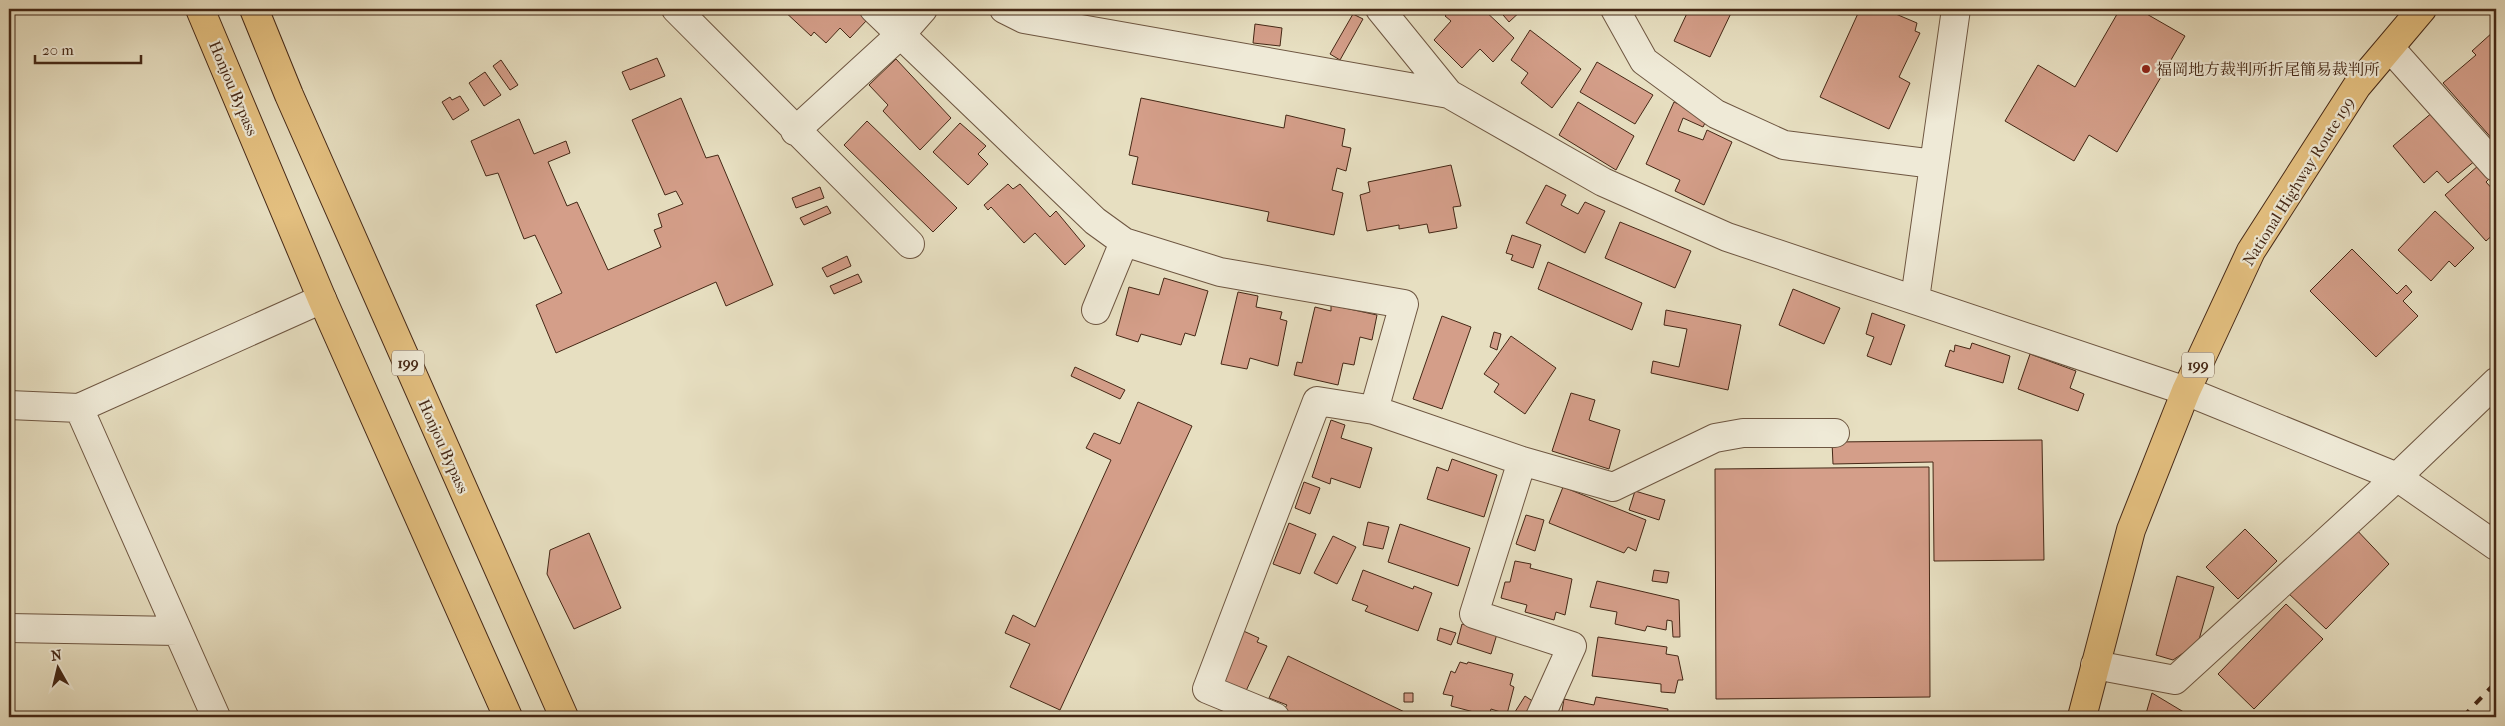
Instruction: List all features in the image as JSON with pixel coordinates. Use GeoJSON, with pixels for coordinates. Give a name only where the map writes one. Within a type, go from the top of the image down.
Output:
{"type":"FeatureCollection","features":[{"type":"Feature","properties":{"kind":"highway","name":"Honjou Bypass"},"geometry":{"type":"LineString","coordinates":[[200,9],[322,299],[508,717]]}},
{"type":"Feature","properties":{"kind":"highway","name":"Honjou Bypass"},"geometry":{"type":"LineString","coordinates":[[254,9],[293,104],[564,717]]}},
{"type":"Feature","properties":{"kind":"highway","name":"National Highway Route 199"},"geometry":{"type":"LineString","coordinates":[[2082,717],[2131,530],[2186,391],[2251,251],[2358,86],[2391,49],[2422,9]]}},
{"type":"Feature","properties":{"kind":"highway","name":"National Highway Route 199"},"geometry":{"type":"LineString","coordinates":[[2391,49],[2437,9]]}},
{"type":"Feature","properties":{"kind":"street"},"geometry":{"type":"LineString","coordinates":[[676,9],[795,131],[910,244]]}},
{"type":"Feature","properties":{"kind":"street"},"geometry":{"type":"LineString","coordinates":[[874,9],[1095,221],[1124,242],[1220,272],[1404,304],[1374,410]]}},
{"type":"Feature","properties":{"kind":"street"},"geometry":{"type":"LineString","coordinates":[[795,131],[902,34],[923,9]]}},
{"type":"Feature","properties":{"kind":"street"},"geometry":{"type":"LineString","coordinates":[[1004,9],[1024,19],[1449,94],[1603,182],[1709,229],[2186,391],[2397,477],[2496,546]]}},
{"type":"Feature","properties":{"kind":"street"},"geometry":{"type":"LineString","coordinates":[[1380,9],[1449,94]]}},
{"type":"Feature","properties":{"kind":"street"},"geometry":{"type":"LineString","coordinates":[[1615,9],[1644,61],[1716,114],[1784,145],[1934,164]]}},
{"type":"Feature","properties":{"kind":"street"},"geometry":{"type":"LineString","coordinates":[[1914,300],[1956,9]]}},
{"type":"Feature","properties":{"kind":"street"},"geometry":{"type":"LineString","coordinates":[[2391,49],[2496,167]]}},
{"type":"Feature","properties":{"kind":"street"},"geometry":{"type":"LineString","coordinates":[[1096,310],[1124,242]]}},
{"type":"Feature","properties":{"kind":"street"},"geometry":{"type":"LineString","coordinates":[[9,405],[79,408],[322,299]]}},
{"type":"Feature","properties":{"kind":"street"},"geometry":{"type":"LineString","coordinates":[[2095,665],[2175,680],[2397,477],[2496,382]]}},
{"type":"Feature","properties":{"kind":"street"},"geometry":{"type":"LineString","coordinates":[[1275,717],[1207,689],[1317,401],[1374,410],[1522,461],[1613,487],[1715,438],[1743,433],[1835,433]]}},
{"type":"Feature","properties":{"kind":"street"},"geometry":{"type":"LineString","coordinates":[[79,408],[216,717]]}},
{"type":"Feature","properties":{"kind":"street"},"geometry":{"type":"LineString","coordinates":[[1522,461],[1474,614],[1572,646],[1540,717]]}},
{"type":"Feature","properties":{"kind":"street"},"geometry":{"type":"LineString","coordinates":[[9,628],[177,631]]}},
{"type":"Feature","properties":{"kind":"building"},"geometry":{"type":"Polygon","coordinates":[[[782,9],[855,9],[867,20],[850,38],[840,28],[826,43],[814,32],[811,36],[782,9]]]}},
{"type":"Feature","properties":{"kind":"building"},"geometry":{"type":"Polygon","coordinates":[[[1452,9],[1483,9],[1514,38],[1493,62],[1480,49],[1462,68],[1434,40],[1451,21],[1445,16],[1452,9]]]}},
{"type":"Feature","properties":{"kind":"building"},"geometry":{"type":"Polygon","coordinates":[[[1498,9],[1523,9],[1509,22],[1498,9]]]}},
{"type":"Feature","properties":{"kind":"building"},"geometry":{"type":"Polygon","coordinates":[[[1689,9],[1733,9],[1710,57],[1674,41],[1689,9]]]}},
{"type":"Feature","properties":{"kind":"building"},"geometry":{"type":"Polygon","coordinates":[[[1860,9],[1884,9],[1917,23],[1915,31],[1920,33],[1899,77],[1910,83],[1889,129],[1820,97],[1860,9]]]}},
{"type":"Feature","properties":{"kind":"building"},"geometry":{"type":"Polygon","coordinates":[[[2120,9],[2138,9],[2185,36],[2117,152],[2089,135],[2074,161],[2005,121],[2038,65],[2075,87],[2120,9]]]}},
{"type":"Feature","properties":{"kind":"building"},"geometry":{"type":"Polygon","coordinates":[[[1353,14],[1363,19],[1340,60],[1330,54],[1353,14]]]}},
{"type":"Feature","properties":{"kind":"building"},"geometry":{"type":"Polygon","coordinates":[[[1255,24],[1282,28],[1280,46],[1253,43],[1255,24]]]}},
{"type":"Feature","properties":{"kind":"building"},"geometry":{"type":"Polygon","coordinates":[[[1530,30],[1581,69],[1552,108],[1521,83],[1528,73],[1511,60],[1530,30]]]}},
{"type":"Feature","properties":{"kind":"building"},"geometry":{"type":"Polygon","coordinates":[[[2493,32],[2496,36],[2496,120],[2493,122],[2496,125],[2496,139],[2494,141],[2443,83],[2476,55],[2472,51],[2493,32]]]}},
{"type":"Feature","properties":{"kind":"building"},"geometry":{"type":"Polygon","coordinates":[[[657,58],[665,76],[630,90],[622,72],[657,58]]]}},
{"type":"Feature","properties":{"kind":"building"},"geometry":{"type":"Polygon","coordinates":[[[896,59],[951,118],[920,150],[883,111],[888,105],[869,85],[896,59]]]}},
{"type":"Feature","properties":{"kind":"building"},"geometry":{"type":"Polygon","coordinates":[[[501,60],[518,85],[510,90],[493,66],[501,60]]]}},
{"type":"Feature","properties":{"kind":"building"},"geometry":{"type":"Polygon","coordinates":[[[1597,62],[1653,95],[1635,124],[1580,92],[1597,62]]]}},
{"type":"Feature","properties":{"kind":"building"},"geometry":{"type":"Polygon","coordinates":[[[485,72],[501,95],[484,106],[469,83],[485,72]]]}},
{"type":"Feature","properties":{"kind":"building"},"geometry":{"type":"Polygon","coordinates":[[[460,96],[469,110],[453,120],[442,102],[450,97],[452,100],[460,96]]]}},
{"type":"Feature","properties":{"kind":"building"},"geometry":{"type":"Polygon","coordinates":[[[681,98],[706,158],[718,155],[773,285],[726,306],[716,282],[556,353],[536,305],[562,293],[535,235],[524,239],[498,173],[486,176],[471,141],[519,119],[534,154],[566,141],[570,153],[548,162],[567,206],[577,202],[608,270],[661,247],[654,230],[662,227],[658,214],[683,204],[676,191],[665,195],[632,120],[681,98]]]}},
{"type":"Feature","properties":{"kind":"building"},"geometry":{"type":"Polygon","coordinates":[[[1141,98],[1284,128],[1286,115],[1345,129],[1342,146],[1351,148],[1346,171],[1337,168],[1332,190],[1343,193],[1334,235],[1267,221],[1269,212],[1132,184],[1138,157],[1129,155],[1141,98]]]}},
{"type":"Feature","properties":{"kind":"building"},"geometry":{"type":"Polygon","coordinates":[[[1578,102],[1634,136],[1616,170],[1559,135],[1578,102]]]}},
{"type":"Feature","properties":{"kind":"building"},"geometry":{"type":"Polygon","coordinates":[[[1674,102],[1708,117],[1703,127],[1683,118],[1678,131],[1703,140],[1707,130],[1732,142],[1704,205],[1675,191],[1680,180],[1646,164],[1674,102]]]}},
{"type":"Feature","properties":{"kind":"building"},"geometry":{"type":"Polygon","coordinates":[[[2434,111],[2476,160],[2448,183],[2437,171],[2424,183],[2393,146],[2434,111]]]}},
{"type":"Feature","properties":{"kind":"building"},"geometry":{"type":"Polygon","coordinates":[[[867,121],[957,208],[933,232],[844,145],[867,121]]]}},
{"type":"Feature","properties":{"kind":"building"},"geometry":{"type":"Polygon","coordinates":[[[960,123],[986,146],[978,154],[988,164],[968,185],[933,152],[960,123]]]}},
{"type":"Feature","properties":{"kind":"building"},"geometry":{"type":"Polygon","coordinates":[[[1451,165],[1461,206],[1453,207],[1457,228],[1429,233],[1427,224],[1399,229],[1399,225],[1367,231],[1360,195],[1370,192],[1368,182],[1451,165]]]}},
{"type":"Feature","properties":{"kind":"building"},"geometry":{"type":"Polygon","coordinates":[[[2479,165],[2490,178],[2486,182],[2496,193],[2496,232],[2486,241],[2445,195],[2479,165]]]}},
{"type":"Feature","properties":{"kind":"building"},"geometry":{"type":"Polygon","coordinates":[[[1008,184],[1013,189],[1020,184],[1050,217],[1056,211],[1085,246],[1065,265],[1035,233],[1024,243],[991,207],[988,210],[984,205],[1008,184]]]}},
{"type":"Feature","properties":{"kind":"building"},"geometry":{"type":"Polygon","coordinates":[[[1546,185],[1566,195],[1561,205],[1578,214],[1585,202],[1605,211],[1585,253],[1526,223],[1546,185]]]}},
{"type":"Feature","properties":{"kind":"building"},"geometry":{"type":"Polygon","coordinates":[[[820,187],[824,198],[796,208],[792,198],[820,187]]]}},
{"type":"Feature","properties":{"kind":"building"},"geometry":{"type":"Polygon","coordinates":[[[827,206],[831,213],[804,225],[800,218],[827,206]]]}},
{"type":"Feature","properties":{"kind":"building"},"geometry":{"type":"Polygon","coordinates":[[[2435,211],[2474,248],[2455,267],[2449,261],[2431,281],[2398,250],[2435,211]]]}},
{"type":"Feature","properties":{"kind":"building"},"geometry":{"type":"Polygon","coordinates":[[[1620,222],[1691,251],[1675,288],[1605,258],[1620,222]]]}},
{"type":"Feature","properties":{"kind":"building"},"geometry":{"type":"Polygon","coordinates":[[[1512,235],[1541,245],[1533,268],[1511,260],[1513,255],[1506,253],[1512,235]]]}},
{"type":"Feature","properties":{"kind":"building"},"geometry":{"type":"Polygon","coordinates":[[[2352,249],[2397,294],[2406,285],[2412,292],[2403,301],[2418,316],[2376,357],[2310,291],[2352,249]]]}},
{"type":"Feature","properties":{"kind":"building"},"geometry":{"type":"Polygon","coordinates":[[[847,256],[851,266],[827,277],[822,268],[847,256]]]}},
{"type":"Feature","properties":{"kind":"building"},"geometry":{"type":"Polygon","coordinates":[[[1548,262],[1642,303],[1632,330],[1538,289],[1548,262]]]}},
{"type":"Feature","properties":{"kind":"building"},"geometry":{"type":"Polygon","coordinates":[[[858,274],[862,282],[834,294],[830,286],[858,274]]]}},
{"type":"Feature","properties":{"kind":"building"},"geometry":{"type":"Polygon","coordinates":[[[1164,278],[1208,291],[1195,336],[1185,333],[1181,345],[1141,334],[1138,342],[1116,335],[1129,287],[1159,295],[1164,278]]]}},
{"type":"Feature","properties":{"kind":"building"},"geometry":{"type":"Polygon","coordinates":[[[1793,289],[1840,308],[1824,344],[1779,325],[1793,289]]]}},
{"type":"Feature","properties":{"kind":"building"},"geometry":{"type":"Polygon","coordinates":[[[1238,292],[1258,296],[1256,307],[1282,312],[1280,319],[1287,321],[1278,366],[1250,358],[1247,369],[1221,364],[1238,292]]]}},
{"type":"Feature","properties":{"kind":"building"},"geometry":{"type":"Polygon","coordinates":[[[1331,305],[1377,315],[1372,340],[1360,337],[1354,365],[1343,363],[1338,385],[1294,375],[1297,362],[1302,363],[1315,307],[1331,311],[1331,305]]]}},
{"type":"Feature","properties":{"kind":"building"},"geometry":{"type":"Polygon","coordinates":[[[1666,310],[1741,325],[1728,390],[1651,373],[1653,361],[1679,367],[1687,329],[1664,325],[1666,310]]]}},
{"type":"Feature","properties":{"kind":"building"},"geometry":{"type":"Polygon","coordinates":[[[1872,313],[1905,325],[1891,365],[1867,356],[1874,337],[1866,334],[1872,313]]]}},
{"type":"Feature","properties":{"kind":"building"},"geometry":{"type":"Polygon","coordinates":[[[1442,316],[1471,327],[1442,409],[1413,399],[1442,316]]]}},
{"type":"Feature","properties":{"kind":"building"},"geometry":{"type":"Polygon","coordinates":[[[1494,332],[1501,334],[1497,350],[1490,347],[1494,332]]]}},
{"type":"Feature","properties":{"kind":"building"},"geometry":{"type":"Polygon","coordinates":[[[1511,336],[1556,368],[1525,414],[1494,392],[1499,384],[1484,374],[1511,336]]]}},
{"type":"Feature","properties":{"kind":"building"},"geometry":{"type":"Polygon","coordinates":[[[1972,343],[2010,356],[2003,383],[1945,366],[1950,350],[1954,352],[1955,345],[1970,349],[1972,343]]]}},
{"type":"Feature","properties":{"kind":"building"},"geometry":{"type":"Polygon","coordinates":[[[2030,354],[2076,371],[2070,388],[2084,394],[2078,411],[2018,389],[2030,354]]]}},
{"type":"Feature","properties":{"kind":"building"},"geometry":{"type":"Polygon","coordinates":[[[1075,367],[1125,390],[1120,399],[1071,376],[1075,367]]]}},
{"type":"Feature","properties":{"kind":"building"},"geometry":{"type":"Polygon","coordinates":[[[1571,393],[1595,400],[1589,420],[1620,430],[1609,469],[1552,451],[1571,393]]]}},
{"type":"Feature","properties":{"kind":"building"},"geometry":{"type":"Polygon","coordinates":[[[1138,402],[1192,426],[1060,710],[1010,687],[1030,644],[1005,633],[1013,615],[1035,627],[1111,460],[1086,448],[1094,433],[1120,444],[1138,402]]]}},
{"type":"Feature","properties":{"kind":"building"},"geometry":{"type":"Polygon","coordinates":[[[2496,411],[2496,423],[2490,417],[2496,411]]]}},
{"type":"Feature","properties":{"kind":"building"},"geometry":{"type":"Polygon","coordinates":[[[1331,420],[1345,425],[1341,438],[1372,448],[1360,488],[1331,478],[1330,484],[1312,477],[1331,420]]]}},
{"type":"Feature","properties":{"kind":"building"},"geometry":{"type":"Polygon","coordinates":[[[2042,440],[2044,560],[1934,561],[1933,462],[1833,464],[1832,442],[2042,440]]]}},
{"type":"Feature","properties":{"kind":"building"},"geometry":{"type":"Polygon","coordinates":[[[1452,459],[1497,475],[1484,517],[1427,499],[1437,467],[1448,471],[1452,459]]]}},
{"type":"Feature","properties":{"kind":"building"},"geometry":{"type":"Polygon","coordinates":[[[1929,467],[1930,697],[1716,699],[1715,469],[1929,467]]]}},
{"type":"Feature","properties":{"kind":"building"},"geometry":{"type":"Polygon","coordinates":[[[1304,482],[1320,488],[1310,514],[1295,508],[1304,482]]]}},
{"type":"Feature","properties":{"kind":"building"},"geometry":{"type":"Polygon","coordinates":[[[1563,487],[1646,520],[1636,551],[1628,547],[1624,553],[1549,523],[1563,487]]]}},
{"type":"Feature","properties":{"kind":"building"},"geometry":{"type":"Polygon","coordinates":[[[1635,491],[1665,500],[1659,520],[1629,510],[1635,491]]]}},
{"type":"Feature","properties":{"kind":"building"},"geometry":{"type":"Polygon","coordinates":[[[1526,515],[1544,520],[1535,551],[1516,544],[1526,515]]]}},
{"type":"Feature","properties":{"kind":"building"},"geometry":{"type":"Polygon","coordinates":[[[1368,522],[1389,527],[1383,549],[1363,545],[1368,522]]]}},
{"type":"Feature","properties":{"kind":"building"},"geometry":{"type":"Polygon","coordinates":[[[1289,523],[1316,534],[1300,574],[1273,564],[1289,523]]]}},
{"type":"Feature","properties":{"kind":"building"},"geometry":{"type":"Polygon","coordinates":[[[1400,524],[1470,548],[1458,586],[1388,562],[1400,524]]]}},
{"type":"Feature","properties":{"kind":"building"},"geometry":{"type":"Polygon","coordinates":[[[2353,526],[2389,564],[2326,629],[2287,592],[2353,526]]]}},
{"type":"Feature","properties":{"kind":"building"},"geometry":{"type":"Polygon","coordinates":[[[2245,529],[2277,561],[2238,599],[2206,567],[2245,529]]]}},
{"type":"Feature","properties":{"kind":"building"},"geometry":{"type":"Polygon","coordinates":[[[589,533],[621,608],[574,629],[547,574],[550,550],[589,533]]]}},
{"type":"Feature","properties":{"kind":"building"},"geometry":{"type":"Polygon","coordinates":[[[1333,536],[1356,547],[1337,584],[1314,573],[1333,536]]]}},
{"type":"Feature","properties":{"kind":"building"},"geometry":{"type":"Polygon","coordinates":[[[1515,561],[1531,564],[1530,568],[1572,579],[1565,615],[1556,612],[1554,620],[1525,612],[1527,605],[1501,598],[1505,582],[1510,582],[1515,561]]]}},
{"type":"Feature","properties":{"kind":"building"},"geometry":{"type":"Polygon","coordinates":[[[1363,570],[1413,589],[1414,586],[1432,593],[1418,631],[1365,611],[1368,606],[1352,600],[1363,570]]]}},
{"type":"Feature","properties":{"kind":"building"},"geometry":{"type":"Polygon","coordinates":[[[1654,570],[1669,572],[1667,583],[1652,581],[1654,570]]]}},
{"type":"Feature","properties":{"kind":"building"},"geometry":{"type":"Polygon","coordinates":[[[2177,576],[2214,587],[2198,643],[2173,660],[2156,655],[2177,576]]]}},
{"type":"Feature","properties":{"kind":"building"},"geometry":{"type":"Polygon","coordinates":[[[1597,581],[1679,600],[1680,637],[1673,637],[1672,621],[1667,620],[1666,630],[1647,626],[1645,631],[1615,624],[1617,612],[1590,607],[1597,581]]]}},
{"type":"Feature","properties":{"kind":"building"},"geometry":{"type":"Polygon","coordinates":[[[2286,604],[2323,639],[2254,709],[2218,674],[2286,604]]]}},
{"type":"Feature","properties":{"kind":"building"},"geometry":{"type":"Polygon","coordinates":[[[1462,624],[1497,634],[1491,654],[1457,643],[1462,624]]]}},
{"type":"Feature","properties":{"kind":"building"},"geometry":{"type":"Polygon","coordinates":[[[1440,628],[1456,633],[1451,645],[1437,640],[1440,628]]]}},
{"type":"Feature","properties":{"kind":"building"},"geometry":{"type":"Polygon","coordinates":[[[1239,629],[1259,638],[1257,642],[1267,646],[1245,693],[1211,678],[1239,629]]]}},
{"type":"Feature","properties":{"kind":"building"},"geometry":{"type":"Polygon","coordinates":[[[1598,637],[1667,647],[1666,654],[1678,656],[1683,680],[1678,680],[1675,693],[1661,692],[1661,684],[1592,676],[1598,637]]]}},
{"type":"Feature","properties":{"kind":"building"},"geometry":{"type":"Polygon","coordinates":[[[1288,656],[1415,717],[1297,717],[1283,711],[1287,705],[1269,698],[1288,656]]]}},
{"type":"Feature","properties":{"kind":"building"},"geometry":{"type":"Polygon","coordinates":[[[1460,662],[1467,664],[1468,662],[1513,674],[1510,685],[1514,687],[1507,714],[1491,709],[1489,716],[1451,706],[1453,696],[1443,694],[1451,671],[1455,673],[1460,662]]]}},
{"type":"Feature","properties":{"kind":"building"},"geometry":{"type":"Polygon","coordinates":[[[1404,693],[1413,693],[1413,702],[1404,702],[1404,693]]]}},
{"type":"Feature","properties":{"kind":"building"},"geometry":{"type":"Polygon","coordinates":[[[2152,693],[2192,717],[2145,717],[2152,693]]]}},
{"type":"Feature","properties":{"kind":"building"},"geometry":{"type":"Polygon","coordinates":[[[1525,696],[1534,702],[1525,717],[1513,715],[1525,696]]]}},
{"type":"Feature","properties":{"kind":"building"},"geometry":{"type":"Polygon","coordinates":[[[1596,697],[1668,709],[1667,717],[1561,717],[1564,699],[1594,705],[1596,697]]]}},
{"type":"Feature","properties":{"kind":"railway"},"geometry":{"type":"LineString","coordinates":[[2463,717],[2496,682]]}},
{"type":"Feature","properties":{"kind":"place","name":"福岡地方裁判所折尾簡易裁判所"},"geometry":{"type":"Point","coordinates":[2146,69]}}]}
